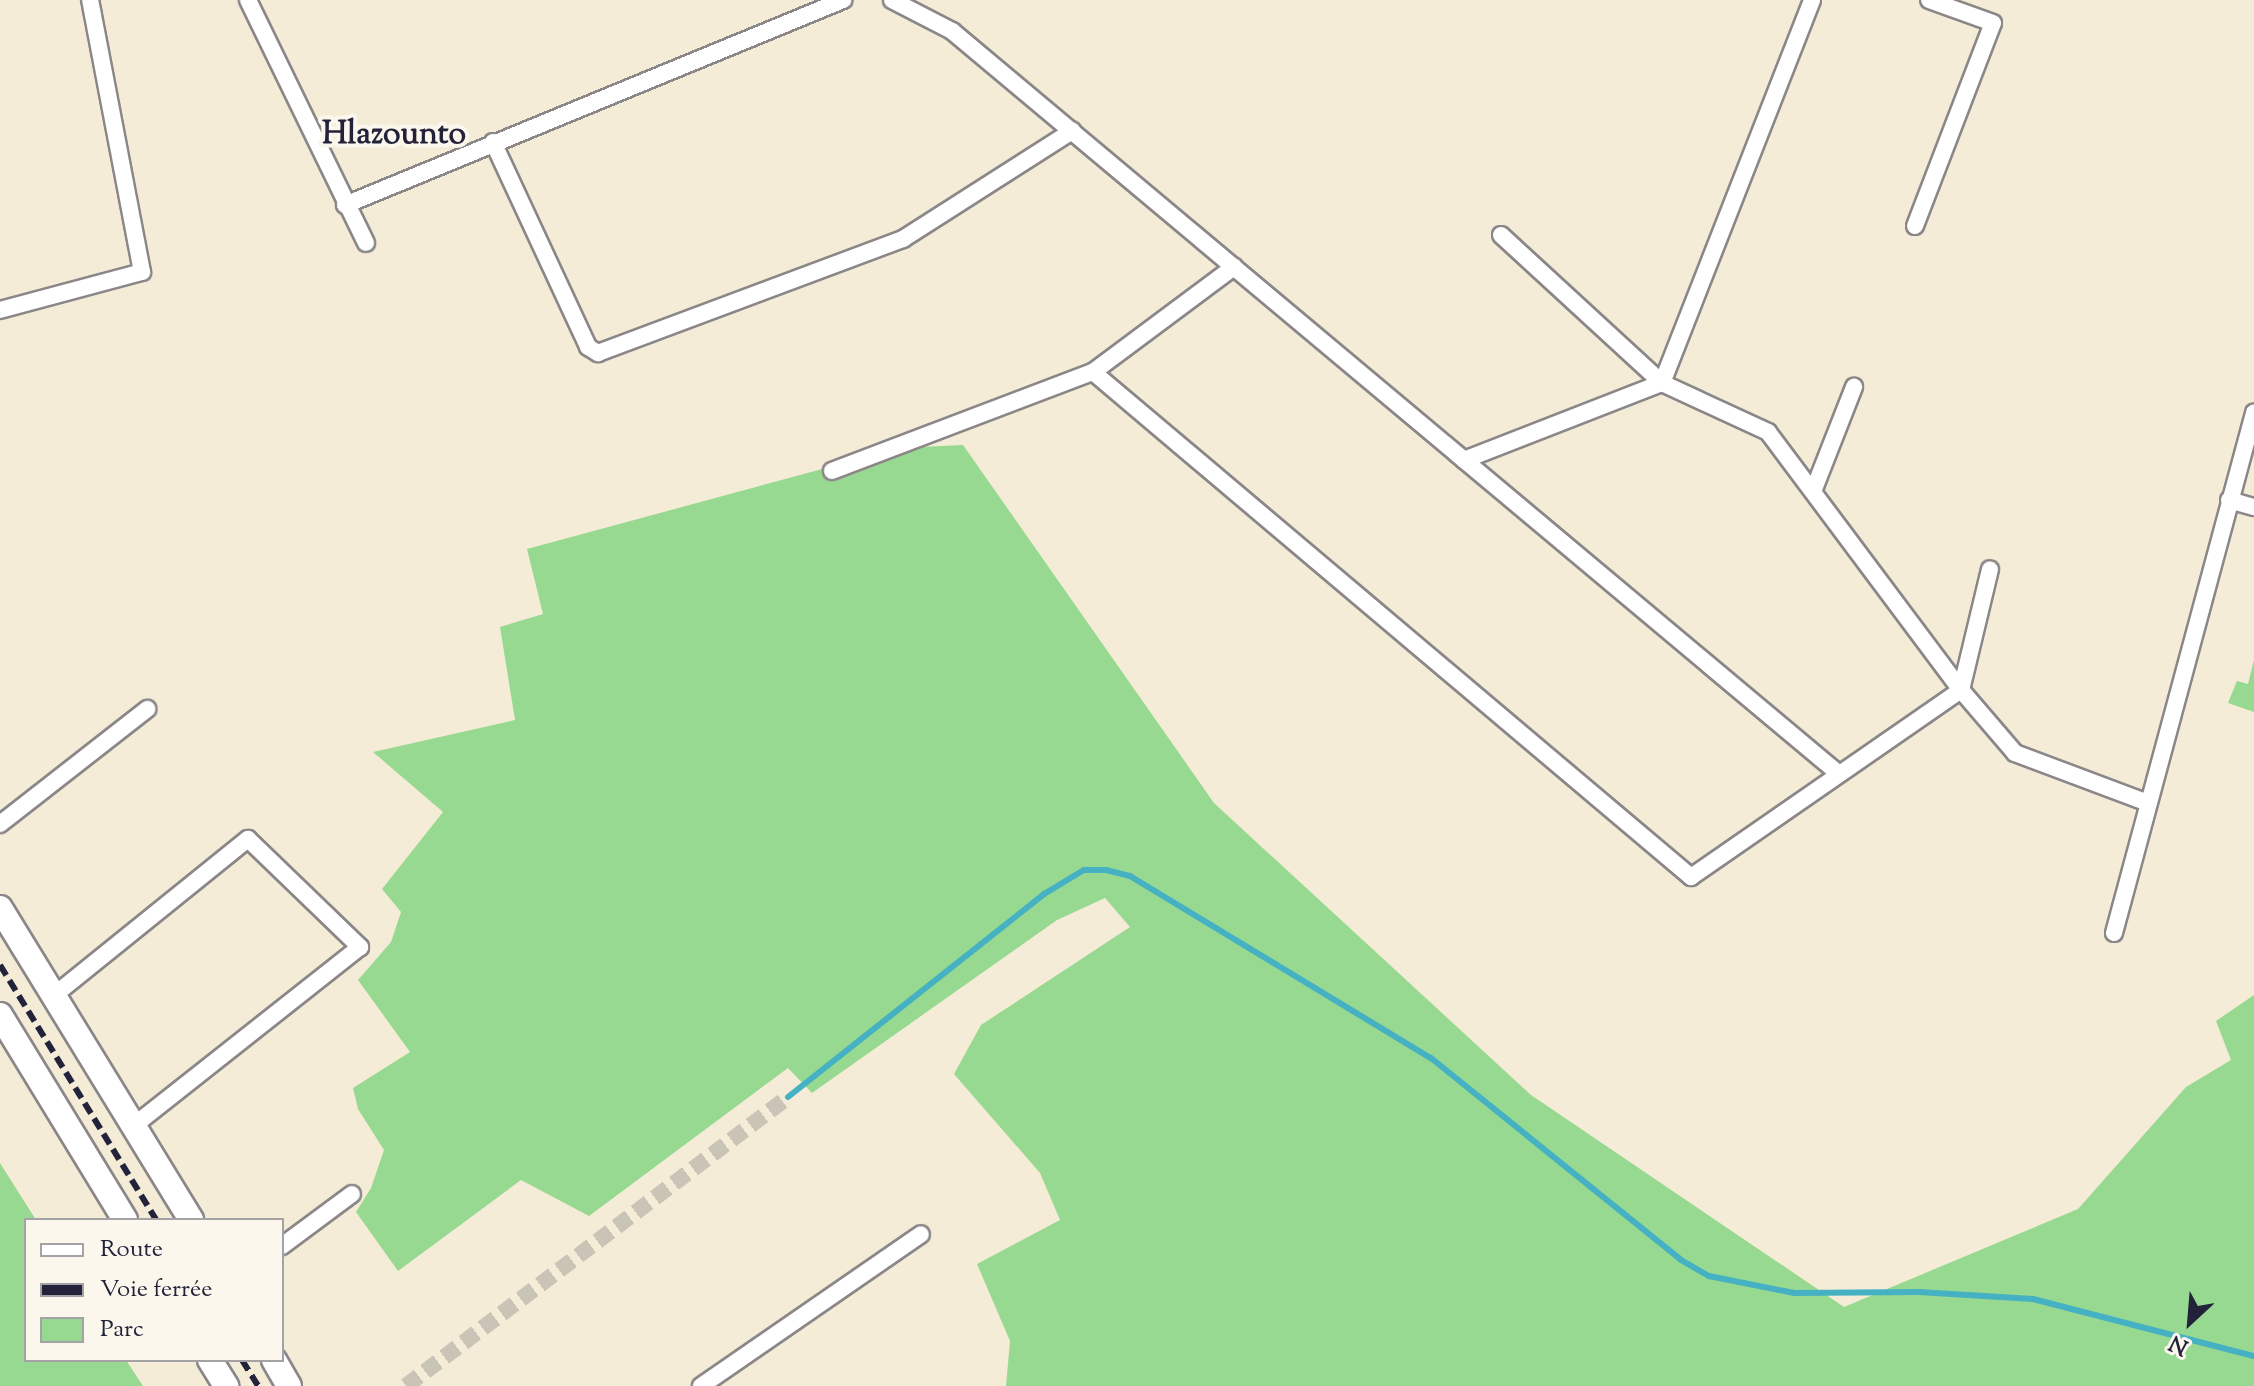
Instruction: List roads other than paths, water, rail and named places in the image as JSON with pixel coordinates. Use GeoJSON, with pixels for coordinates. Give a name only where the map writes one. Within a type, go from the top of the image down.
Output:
{"type":"FeatureCollection","features":[{"type":"Feature","properties":{"kind":"main road"},"geometry":{"type":"LineString","coordinates":[[0,908],[190,1218]]}},
{"type":"Feature","properties":{"kind":"main road"},"geometry":{"type":"LineString","coordinates":[[0,1015],[124,1218]]}},
{"type":"Feature","properties":{"kind":"main road"},"geometry":{"type":"LineString","coordinates":[[211,1362],[226,1386]]}},
{"type":"Feature","properties":{"kind":"main road"},"geometry":{"type":"LineString","coordinates":[[275,1362],[289,1386]]}},
{"type":"Feature","properties":{"kind":"street"},"geometry":{"type":"LineString","coordinates":[[0,310],[142,272],[90,0]]}},
{"type":"Feature","properties":{"kind":"street"},"geometry":{"type":"LineString","coordinates":[[248,0],[366,243]]}},
{"type":"Feature","properties":{"kind":"street"},"geometry":{"type":"LineString","coordinates":[[345,205],[843,0]]}},
{"type":"Feature","properties":{"kind":"street"},"geometry":{"type":"LineString","coordinates":[[892,0],[952,31],[1839,774]]}},
{"type":"Feature","properties":{"kind":"street"},"geometry":{"type":"LineString","coordinates":[[1464,460],[1662,383],[1812,0]]}},
{"type":"Feature","properties":{"kind":"street"},"geometry":{"type":"LineString","coordinates":[[1915,226],[1993,23],[1929,0]]}},
{"type":"Feature","properties":{"kind":"street"},"geometry":{"type":"LineString","coordinates":[[493,142],[588,347],[598,353],[903,239],[1072,131]]}},
{"type":"Feature","properties":{"kind":"street"},"geometry":{"type":"LineString","coordinates":[[1501,235],[1662,383],[1768,432],[1814,489],[1961,690],[2015,753],[2148,803]]}},
{"type":"Feature","properties":{"kind":"street"},"geometry":{"type":"LineString","coordinates":[[832,471],[1093,372],[1234,267]]}},
{"type":"Feature","properties":{"kind":"street"},"geometry":{"type":"LineString","coordinates":[[1093,372],[1691,877],[1961,690],[1990,569]]}},
{"type":"Feature","properties":{"kind":"street"},"geometry":{"type":"LineString","coordinates":[[1814,489],[1854,387]]}},
{"type":"Feature","properties":{"kind":"street"},"geometry":{"type":"LineString","coordinates":[[2114,933],[2254,413]]}},
{"type":"Feature","properties":{"kind":"street"},"geometry":{"type":"LineString","coordinates":[[2229,500],[2254,507]]}},
{"type":"Feature","properties":{"kind":"street"},"geometry":{"type":"LineString","coordinates":[[0,824],[147,709]]}},
{"type":"Feature","properties":{"kind":"street"},"geometry":{"type":"LineString","coordinates":[[52,997],[248,839],[360,947],[135,1125]]}},
{"type":"Feature","properties":{"kind":"street"},"geometry":{"type":"LineString","coordinates":[[284,1245],[352,1194]]}},
{"type":"Feature","properties":{"kind":"street"},"geometry":{"type":"LineString","coordinates":[[701,1386],[921,1234]]}},
{"type":"Feature","properties":{"kind":"waterway"},"geometry":{"type":"LineString","coordinates":[[788,1097],[1044,894],[1084,870],[1106,870],[1130,876],[1431,1058],[1681,1260],[1709,1276],[1794,1293],[1919,1292],[2033,1299],[2254,1356]]}},
{"type":"Feature","properties":{"kind":"tunnel"},"geometry":{"type":"LineString","coordinates":[[406,1386],[788,1097]]}},
{"type":"Feature","properties":{"kind":"railway"},"geometry":{"type":"LineString","coordinates":[[0,965],[155,1218]]}},
{"type":"Feature","properties":{"kind":"railway"},"geometry":{"type":"LineString","coordinates":[[243,1362],[258,1386]]}},
{"type":"Feature","properties":{"kind":"district","name":"Hlazounto"},"geometry":{"type":"Point","coordinates":[394,135]}}]}
